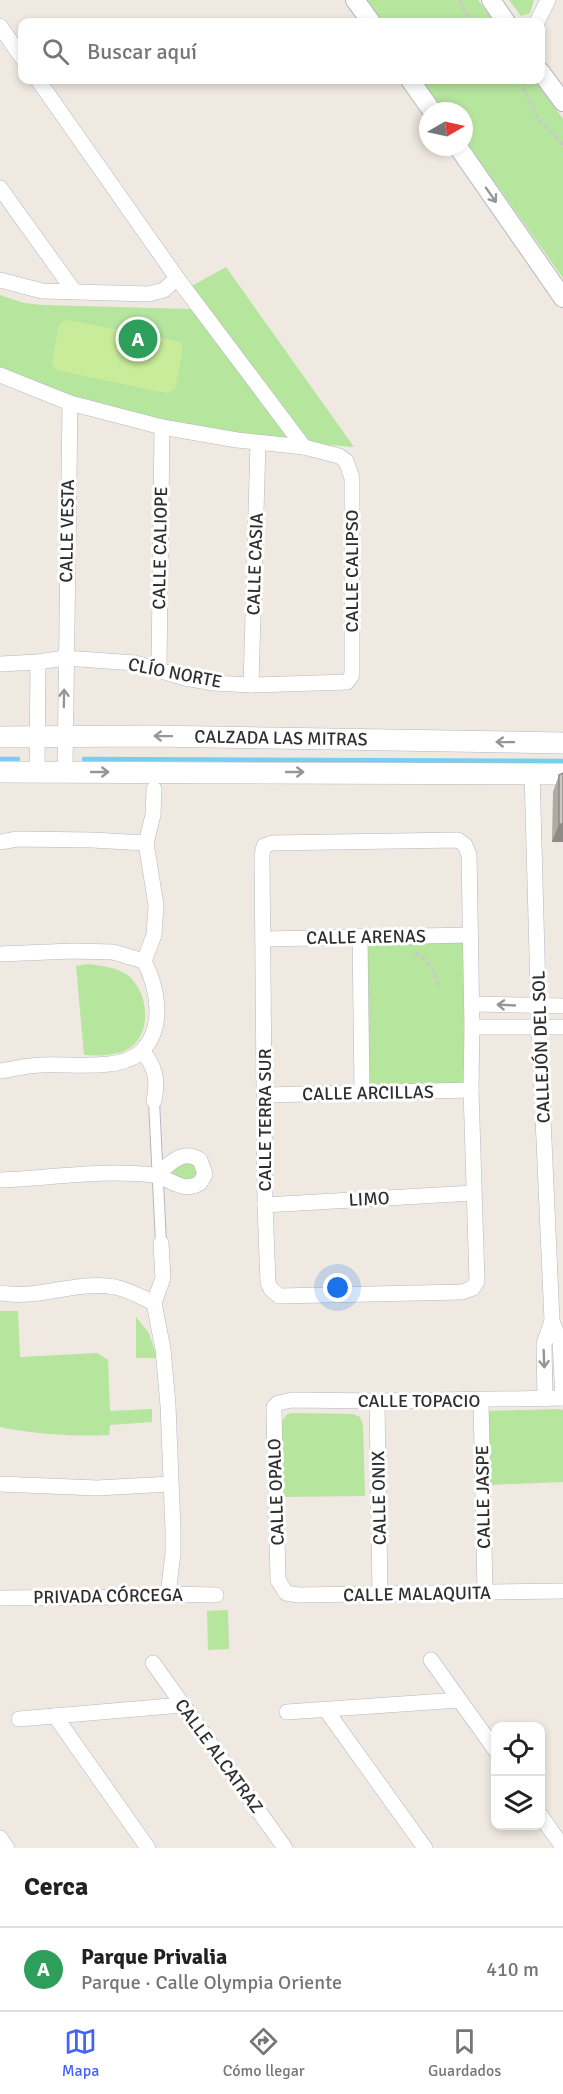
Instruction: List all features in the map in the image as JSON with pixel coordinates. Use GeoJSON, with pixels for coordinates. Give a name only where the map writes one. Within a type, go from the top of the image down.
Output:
{"type":"FeatureCollection","features":[{"type":"Feature","properties":{"kind":"main road","name":"CALZADA LAS MITRAS"},"geometry":{"type":"LineString","coordinates":[[0,737],[150,736],[563,743]]}},
{"type":"Feature","properties":{"kind":"main road","name":"CALZADA LAS MITRAS"},"geometry":{"type":"LineString","coordinates":[[0,772],[532,772],[563,774]]}},
{"type":"Feature","properties":{"kind":"street"},"geometry":{"type":"LineString","coordinates":[[355,0],[368,18]]}},
{"type":"Feature","properties":{"kind":"street"},"geometry":{"type":"LineString","coordinates":[[491,0],[503,18]]}},
{"type":"Feature","properties":{"kind":"street"},"geometry":{"type":"LineString","coordinates":[[539,18],[548,0]]}},
{"type":"Feature","properties":{"kind":"street"},"geometry":{"type":"LineString","coordinates":[[0,26],[18,52]]}},
{"type":"Feature","properties":{"kind":"street"},"geometry":{"type":"LineString","coordinates":[[545,78],[563,102]]}},
{"type":"Feature","properties":{"kind":"street"},"geometry":{"type":"LineString","coordinates":[[41,84],[177,278],[304,447]]}},
{"type":"Feature","properties":{"kind":"street"},"geometry":{"type":"LineString","coordinates":[[413,84],[426,102]]}},
{"type":"Feature","properties":{"kind":"street"},"geometry":{"type":"LineString","coordinates":[[464,156],[563,298]]}},
{"type":"Feature","properties":{"kind":"street"},"geometry":{"type":"LineString","coordinates":[[0,188],[74,291]]}},
{"type":"Feature","properties":{"kind":"street"},"geometry":{"type":"LineString","coordinates":[[0,280],[42,291],[149,294],[164,290],[177,278]]}},
{"type":"Feature","properties":{"kind":"street"},"geometry":{"type":"LineString","coordinates":[[0,375],[70,403],[162,427],[258,443],[304,447]]}},
{"type":"Feature","properties":{"kind":"street","name":"CALLE VESTA"},"geometry":{"type":"LineString","coordinates":[[65,772],[70,403]]}},
{"type":"Feature","properties":{"kind":"street","name":"CALLE CALIOPE"},"geometry":{"type":"LineString","coordinates":[[159,670],[162,427]]}},
{"type":"Feature","properties":{"kind":"street","name":"CALLE CASIA"},"geometry":{"type":"LineString","coordinates":[[251,685],[258,443]]}},
{"type":"Feature","properties":{"kind":"street","name":"CALLE CALIPSO"},"geometry":{"type":"LineString","coordinates":[[304,447],[339,456],[346,461],[352,478],[352,675],[349,681]]}},
{"type":"Feature","properties":{"kind":"street","name":"CLÍO NORTE"},"geometry":{"type":"LineString","coordinates":[[0,664],[65,658],[135,663],[184,678],[214,683],[251,685],[349,681]]}},
{"type":"Feature","properties":{"kind":"street"},"geometry":{"type":"LineString","coordinates":[[37,772],[38,662]]}},
{"type":"Feature","properties":{"kind":"street","name":"CALLEJÓN DEL SOL"},"geometry":{"type":"LineString","coordinates":[[532,772],[539,1028],[552,1321],[560,1342],[563,1398]]}},
{"type":"Feature","properties":{"kind":"street"},"geometry":{"type":"LineString","coordinates":[[144,961],[154,935],[156,905],[146,843],[153,814],[154,789]]}},
{"type":"Feature","properties":{"kind":"street"},"geometry":{"type":"LineString","coordinates":[[0,842],[17,839],[146,843]]}},
{"type":"Feature","properties":{"kind":"street","name":"CALLE TERRA SUR"},"geometry":{"type":"LineString","coordinates":[[458,840],[462,842],[469,855],[470,935],[471,1090],[477,1281],[473,1288],[462,1292],[279,1296],[268,1283],[265,1205],[263,850],[268,844],[284,843],[458,840]]}},
{"type":"Feature","properties":{"kind":"street","name":"CALLE ARENAS"},"geometry":{"type":"LineString","coordinates":[[262,939],[470,935]]}},
{"type":"Feature","properties":{"kind":"street"},"geometry":{"type":"LineString","coordinates":[[360,936],[362,1094]]}},
{"type":"Feature","properties":{"kind":"street"},"geometry":{"type":"LineString","coordinates":[[0,954],[113,952],[144,961],[151,974],[158,1008],[148,1045],[134,1059],[114,1064],[40,1065],[0,1071]]}},
{"type":"Feature","properties":{"kind":"street"},"geometry":{"type":"LineString","coordinates":[[472,1004],[563,1006]]}},
{"type":"Feature","properties":{"kind":"street"},"geometry":{"type":"LineString","coordinates":[[472,1027],[563,1027]]}},
{"type":"Feature","properties":{"kind":"street"},"geometry":{"type":"LineString","coordinates":[[142,1051],[153,1066],[156,1078],[154,1101],[163,1278],[154,1303],[165,1362],[171,1485],[173,1553],[168,1594]]}},
{"type":"Feature","properties":{"kind":"street","name":"CALLE ARCILLAS"},"geometry":{"type":"LineString","coordinates":[[265,1095],[471,1090]]}},
{"type":"Feature","properties":{"kind":"street"},"geometry":{"type":"LineString","coordinates":[[0,1180],[89,1174],[157,1175]]}},
{"type":"Feature","properties":{"kind":"street","name":"LIMO"},"geometry":{"type":"LineString","coordinates":[[265,1205],[474,1193]]}},
{"type":"Feature","properties":{"kind":"street"},"geometry":{"type":"LineString","coordinates":[[0,1293],[15,1296],[98,1286],[129,1291],[154,1303]]}},
{"type":"Feature","properties":{"kind":"street","name":"CALLEJÓN DEL SOL"},"geometry":{"type":"LineString","coordinates":[[545,1399],[544,1344],[552,1321]]}},
{"type":"Feature","properties":{"kind":"street","name":"CALLE TOPACIO"},"geometry":{"type":"LineString","coordinates":[[276,1405],[292,1400],[482,1401],[563,1398]]}},
{"type":"Feature","properties":{"kind":"street","name":"CALLE ONIX"},"geometry":{"type":"LineString","coordinates":[[377,1401],[380,1595]]}},
{"type":"Feature","properties":{"kind":"street","name":"CALLE JASPE"},"geometry":{"type":"LineString","coordinates":[[482,1401],[485,1593]]}},
{"type":"Feature","properties":{"kind":"street","name":"CALLE OPALO"},"geometry":{"type":"LineString","coordinates":[[276,1405],[274,1412],[278,1580]]}},
{"type":"Feature","properties":{"kind":"street"},"geometry":{"type":"LineString","coordinates":[[0,1484],[98,1488],[171,1485]]}},
{"type":"Feature","properties":{"kind":"street","name":"CALLE MALAQUITA"},"geometry":{"type":"LineString","coordinates":[[278,1580],[283,1590],[291,1594],[380,1595],[563,1591]]}},
{"type":"Feature","properties":{"kind":"street","name":"PRIVADA CÓRCEGA"},"geometry":{"type":"LineString","coordinates":[[0,1598],[216,1595]]}},
{"type":"Feature","properties":{"kind":"street"},"geometry":{"type":"LineString","coordinates":[[431,1660],[491,1746]]}},
{"type":"Feature","properties":{"kind":"street","name":"CALLE ALCATRAZ"},"geometry":{"type":"LineString","coordinates":[[153,1663],[285,1848]]}},
{"type":"Feature","properties":{"kind":"street"},"geometry":{"type":"LineString","coordinates":[[287,1712],[459,1701]]}},
{"type":"Feature","properties":{"kind":"street"},"geometry":{"type":"LineString","coordinates":[[19,1719],[182,1705]]}},
{"type":"Feature","properties":{"kind":"street"},"geometry":{"type":"LineString","coordinates":[[326,1710],[425,1848]]}},
{"type":"Feature","properties":{"kind":"street"},"geometry":{"type":"LineString","coordinates":[[55,1716],[148,1848]]}},
{"type":"Feature","properties":{"kind":"street"},"geometry":{"type":"LineString","coordinates":[[545,1822],[563,1847]]}},
{"type":"Feature","properties":{"kind":"street"},"geometry":{"type":"LineString","coordinates":[[0,1838],[7,1848]]}},
{"type":"Feature","properties":{"kind":"path"},"geometry":{"type":"LineString","coordinates":[[459,0],[469,18]]}},
{"type":"Feature","properties":{"kind":"path"},"geometry":{"type":"LineString","coordinates":[[521,84],[539,120],[563,145]]}},
{"type":"Feature","properties":{"kind":"path"},"geometry":{"type":"LineString","coordinates":[[411,950],[430,964],[436,974],[438,985]]}},
{"type":"Feature","properties":{"kind":"green space"},"geometry":{"type":"Polygon","coordinates":[[[365,0],[478,0],[491,18],[378,18],[365,0]]]}},
{"type":"Feature","properties":{"kind":"green space"},"geometry":{"type":"Polygon","coordinates":[[[509,0],[534,0],[530,13],[521,16],[509,0]]]}},
{"type":"Feature","properties":{"kind":"green space"},"geometry":{"type":"Polygon","coordinates":[[[424,84],[538,84],[563,119],[563,278],[473,152],[473,102],[437,102],[424,84]]]}},
{"type":"Feature","properties":{"kind":"green space"},"geometry":{"type":"Polygon","coordinates":[[[226,267],[354,447],[243,438],[75,401],[0,370],[0,295],[24,303],[43,305],[190,309],[198,303],[188,288],[226,267]]]}},
{"type":"Feature","properties":{"kind":"green space"},"geometry":{"type":"Polygon","coordinates":[[[68,320],[180,342],[183,348],[175,390],[166,393],[56,370],[52,363],[59,325],[68,320]]]}},
{"type":"Feature","properties":{"kind":"green space"},"geometry":{"type":"Polygon","coordinates":[[[470,935],[471,1090],[362,1093],[360,936],[470,935]]]}},
{"type":"Feature","properties":{"kind":"green space"},"geometry":{"type":"Polygon","coordinates":[[[89,964],[108,967],[126,974],[140,990],[145,1013],[141,1035],[135,1044],[121,1052],[84,1055],[76,966],[89,964]]]}},
{"type":"Feature","properties":{"kind":"green space"},"geometry":{"type":"Polygon","coordinates":[[[197,1159],[198,1180],[167,1179],[169,1166],[197,1159]]]}},
{"type":"Feature","properties":{"kind":"green space"},"geometry":{"type":"Polygon","coordinates":[[[0,1311],[18,1311],[20,1357],[97,1353],[108,1360],[110,1411],[152,1409],[152,1422],[110,1425],[109,1435],[95,1436],[54,1434],[0,1427],[0,1311]]]}},
{"type":"Feature","properties":{"kind":"green space"},"geometry":{"type":"Polygon","coordinates":[[[136,1317],[149,1333],[157,1358],[136,1358],[136,1317]]]}},
{"type":"Feature","properties":{"kind":"green space"},"geometry":{"type":"Polygon","coordinates":[[[563,1410],[563,1482],[487,1485],[486,1411],[563,1410]]]}},
{"type":"Feature","properties":{"kind":"green space"},"geometry":{"type":"Polygon","coordinates":[[[291,1413],[353,1414],[360,1417],[363,1425],[365,1496],[282,1497],[281,1423],[286,1415],[291,1413]]]}},
{"type":"Feature","properties":{"kind":"green space"},"geometry":{"type":"Polygon","coordinates":[[[228,1610],[229,1649],[208,1650],[207,1611],[228,1610]]]}},
{"type":"Feature","properties":{"kind":"building"},"geometry":{"type":"Polygon","coordinates":[[[563,773],[563,824],[559,824],[559,775],[563,773]]]}},
{"type":"Feature","properties":{"kind":"waterway"},"geometry":{"type":"LineString","coordinates":[[0,759],[18,759]]}},
{"type":"Feature","properties":{"kind":"waterway"},"geometry":{"type":"LineString","coordinates":[[84,759],[563,761]]}},
{"type":"Feature","properties":{"kind":"place","name":"Parque Privalia"},"geometry":{"type":"Point","coordinates":[138,339]}}]}
